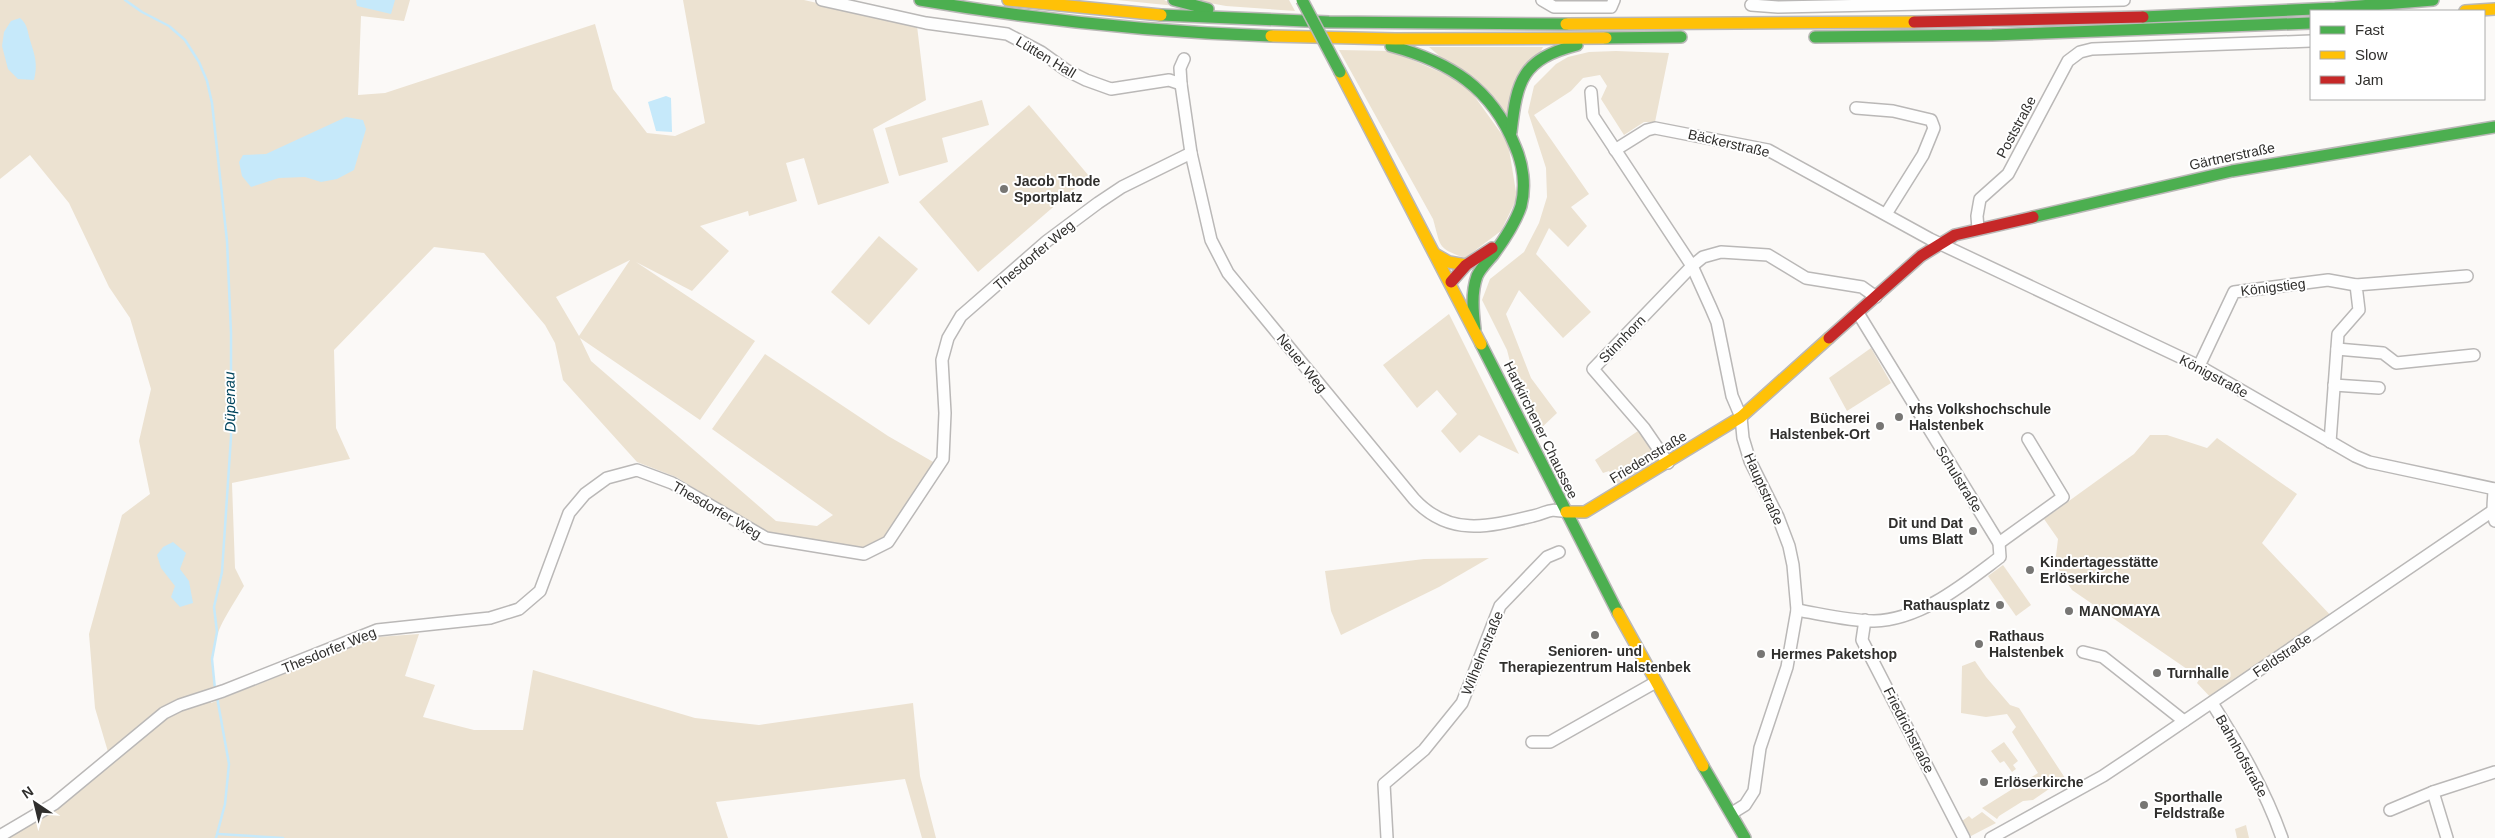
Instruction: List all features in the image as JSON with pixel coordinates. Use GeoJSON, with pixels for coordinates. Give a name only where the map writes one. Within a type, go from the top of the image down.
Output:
{"type":"FeatureCollection","features":[{"type":"Feature","properties":{"kind":"main road"},"geometry":{"type":"LineString","coordinates":[[920,0],[1057,21],[1209,33],[1355,38],[1689,37]]}},
{"type":"Feature","properties":{"kind":"main road"},"geometry":{"type":"LineString","coordinates":[[1008,0],[1128,14],[1282,22],[1469,24],[1993,21],[2249,13],[2433,0]]}},
{"type":"Feature","properties":{"kind":"main road"},"geometry":{"type":"LineString","coordinates":[[1174,0],[1201,8],[1282,22]]}},
{"type":"Feature","properties":{"kind":"main road","name":"Hartkirchener Chaussee"},"geometry":{"type":"LineString","coordinates":[[1302,0],[1451,282],[1522,428],[1566,512],[1656,682],[1745,838]]}},
{"type":"Feature","properties":{"kind":"main road"},"geometry":{"type":"LineString","coordinates":[[2475,10],[2495,8]]}},
{"type":"Feature","properties":{"kind":"main road"},"geometry":{"type":"LineString","coordinates":[[1802,37],[1992,35],[2310,23]]}},
{"type":"Feature","properties":{"kind":"main road"},"geometry":{"type":"LineString","coordinates":[[1355,38],[1419,52],[1447,65],[1470,80],[1487,95],[1511,132],[1522,172],[1523,196],[1516,219],[1478,274],[1472,294],[1475,329]]}},
{"type":"Feature","properties":{"kind":"main road"},"geometry":{"type":"LineString","coordinates":[[1511,132],[1514,100],[1519,84],[1537,60],[1553,50],[1624,38]]}},
{"type":"Feature","properties":{"kind":"main road","name":"Gärtnerstraße"},"geometry":{"type":"LineString","coordinates":[[1978,229],[2232,171],[2495,127]]}},
{"type":"Feature","properties":{"kind":"main road"},"geometry":{"type":"LineString","coordinates":[[1741,417],[1921,256],[1939,243],[1955,235],[1978,229]]}},
{"type":"Feature","properties":{"kind":"main road"},"geometry":{"type":"LineString","coordinates":[[1451,282],[1466,265],[1501,241]]}},
{"type":"Feature","properties":{"kind":"main road"},"geometry":{"type":"LineString","coordinates":[[1435,254],[1446,261],[1466,265]]}},
{"type":"Feature","properties":{"kind":"main road"},"geometry":{"type":"LineString","coordinates":[[1451,282],[1464,281],[1478,274]]}},
{"type":"Feature","properties":{"kind":"main road","name":"Friedenstraße"},"geometry":{"type":"LineString","coordinates":[[1566,512],[1585,512],[1741,417]]}},
{"type":"Feature","properties":{"kind":"street","name":"Lütten Hall"},"geometry":{"type":"LineString","coordinates":[[822,0],[926,23],[1007,34],[1041,52],[1066,70],[1086,80],[1111,88],[1169,80],[1181,84]]}},
{"type":"Feature","properties":{"kind":"street"},"geometry":{"type":"LineString","coordinates":[[1542,0],[1554,7],[1611,7],[1614,0]]}},
{"type":"Feature","properties":{"kind":"street"},"geometry":{"type":"LineString","coordinates":[[1751,5],[1778,7],[2124,0]]}},
{"type":"Feature","properties":{"kind":"street","name":"Poststraße"},"geometry":{"type":"LineString","coordinates":[[1978,229],[1977,216],[1980,199],[2008,174],[2068,61],[2080,52],[2092,49],[2310,41]]}},
{"type":"Feature","properties":{"kind":"street","name":"Neuer Weg"},"geometry":{"type":"LineString","coordinates":[[1184,59],[1180,68],[1181,84],[1191,153],[1210,237],[1223,266],[1421,507],[1431,516],[1443,521],[1478,527],[1536,516],[1550,509],[1566,512]]}},
{"type":"Feature","properties":{"kind":"street","name":"Hauptstraße"},"geometry":{"type":"LineString","coordinates":[[1591,92],[1593,116],[1692,266],[1717,322],[1732,396],[1741,417],[1743,438],[1750,460],[1778,516],[1789,546],[1796,585],[1797,610],[1787,667],[1760,748],[1754,791],[1745,805],[1732,813]]}},
{"type":"Feature","properties":{"kind":"street"},"geometry":{"type":"LineString","coordinates":[[1856,108],[1915,115],[1931,120],[1934,128],[1923,155],[1886,214]]}},
{"type":"Feature","properties":{"kind":"street","name":"Bäckerstraße"},"geometry":{"type":"LineString","coordinates":[[1615,150],[1647,130],[1665,128],[1768,150],[1939,243]]}},
{"type":"Feature","properties":{"kind":"street","name":"Thesdorfer Weg"},"geometry":{"type":"LineString","coordinates":[[0,836],[54,804],[164,713],[180,705],[223,692],[376,630],[490,618],[519,609],[540,591],[569,513],[585,494],[607,478],[637,470],[672,483],[766,538],[864,554],[888,542],[943,459],[945,413],[942,360],[948,338],[961,316],[1047,241],[1098,203],[1144,176],[1191,153]]}},
{"type":"Feature","properties":{"kind":"street","name":"Königstraße"},"geometry":{"type":"LineString","coordinates":[[1939,243],[2006,277],[2199,366],[2330,442],[2370,462],[2494,489]]}},
{"type":"Feature","properties":{"kind":"street"},"geometry":{"type":"LineString","coordinates":[[1692,266],[1703,257],[1721,252],[1768,255],[1806,278],[1862,287],[1876,297]]}},
{"type":"Feature","properties":{"kind":"street","name":"Stinnhorn"},"geometry":{"type":"LineString","coordinates":[[1668,463],[1644,428],[1593,368],[1692,266]]}},
{"type":"Feature","properties":{"kind":"street"},"geometry":{"type":"LineString","coordinates":[[2330,442],[2338,334],[2358,310],[2356,285],[2467,276]]}},
{"type":"Feature","properties":{"kind":"street","name":"Königstieg"},"geometry":{"type":"LineString","coordinates":[[2199,366],[2218,333],[2234,292],[2328,280],[2356,285]]}},
{"type":"Feature","properties":{"kind":"street","name":"Schulstraße"},"geometry":{"type":"LineString","coordinates":[[1858,313],[1999,543]]}},
{"type":"Feature","properties":{"kind":"street"},"geometry":{"type":"LineString","coordinates":[[2337,349],[2383,353],[2396,363],[2474,355]]}},
{"type":"Feature","properties":{"kind":"street"},"geometry":{"type":"LineString","coordinates":[[2334,385],[2379,388]]}},
{"type":"Feature","properties":{"kind":"street"},"geometry":{"type":"LineString","coordinates":[[1797,610],[1874,621],[1896,616],[1923,608],[2000,557],[1999,543],[2063,497],[2028,439]]}},
{"type":"Feature","properties":{"kind":"street"},"geometry":{"type":"LineString","coordinates":[[2493,516],[2494,489]]}},
{"type":"Feature","properties":{"kind":"street","name":"Feldstraße"},"geometry":{"type":"LineString","coordinates":[[1991,838],[2103,776],[2493,516]]}},
{"type":"Feature","properties":{"kind":"street","name":"Wilhelmstraße"},"geometry":{"type":"LineString","coordinates":[[1386,838],[1384,784],[1424,750],[1462,703],[1500,606],[1547,556],[1559,552]]}},
{"type":"Feature","properties":{"kind":"street","name":"Friedrichstraße"},"geometry":{"type":"LineString","coordinates":[[1865,620],[1862,640],[1964,838]]}},
{"type":"Feature","properties":{"kind":"street"},"geometry":{"type":"LineString","coordinates":[[2083,652],[2103,657],[2184,721]]}},
{"type":"Feature","properties":{"kind":"street"},"geometry":{"type":"LineString","coordinates":[[1532,742],[1550,742],[1656,682]]}},
{"type":"Feature","properties":{"kind":"street","name":"Bahnhofstraße"},"geometry":{"type":"LineString","coordinates":[[2212,703],[2248,760],[2273,813],[2282,838]]}},
{"type":"Feature","properties":{"kind":"street"},"geometry":{"type":"LineString","coordinates":[[2390,810],[2434,792],[2495,772]]}},
{"type":"Feature","properties":{"kind":"street"},"geometry":{"type":"LineString","coordinates":[[2434,792],[2447,838]]}},
{"type":"Feature","properties":{"kind":"shaded area"},"geometry":{"type":"Polygon","coordinates":[[[0,0],[410,0],[404,21],[361,16],[358,95],[385,93],[595,24],[613,89],[647,133],[675,136],[705,123],[683,0],[804,0],[917,26],[926,100],[873,129],[889,183],[818,205],[804,158],[786,163],[797,201],[749,216],[748,211],[700,226],[729,251],[692,291],[636,262],[755,341],[700,420],[580,338],[591,361],[776,521],[817,526],[833,515],[712,429],[765,354],[888,436],[935,463],[886,538],[864,549],[766,533],[676,477],[637,462],[563,380],[555,343],[545,325],[484,253],[434,247],[334,350],[336,428],[350,459],[232,483],[235,568],[244,586],[218,634],[213,657],[215,689],[208,692],[211,703],[377,637],[419,634],[405,676],[435,685],[423,717],[474,730],[523,730],[533,670],[695,718],[759,725],[913,703],[920,776],[936,838],[922,838],[905,779],[716,802],[728,838],[5,838],[111,762],[95,708],[89,634],[122,515],[150,494],[139,441],[151,389],[130,318],[109,287],[69,203],[30,155],[0,179],[0,0]],[[630,260],[556,297],[579,336],[630,260]]]}},
{"type":"Feature","properties":{"kind":"shaded area"},"geometry":{"type":"Polygon","coordinates":[[[1117,0],[1164,0],[1176,6],[1117,0]]]}},
{"type":"Feature","properties":{"kind":"shaded area"},"geometry":{"type":"Polygon","coordinates":[[[1193,0],[1289,0],[1295,11],[1226,6],[1193,0]]]}},
{"type":"Feature","properties":{"kind":"shaded area"},"geometry":{"type":"Polygon","coordinates":[[[1429,47],[1543,47],[1508,115],[1429,47]]]}},
{"type":"Feature","properties":{"kind":"shaded area"},"geometry":{"type":"Polygon","coordinates":[[[1339,50],[1392,51],[1465,83],[1508,143],[1517,198],[1501,231],[1465,258],[1449,252],[1441,245],[1433,219],[1339,50]]]}},
{"type":"Feature","properties":{"kind":"shaded area"},"geometry":{"type":"Polygon","coordinates":[[[1589,52],[1669,53],[1655,122],[1644,122],[1624,135],[1601,99],[1607,86],[1600,75],[1583,78],[1571,91],[1534,115],[1589,194],[1571,207],[1587,226],[1568,247],[1549,228],[1536,254],[1591,312],[1563,338],[1519,290],[1506,314],[1531,378],[1557,413],[1538,431],[1516,385],[1507,350],[1482,300],[1490,279],[1524,252],[1539,223],[1547,197],[1546,168],[1528,112],[1534,86],[1556,64],[1568,57],[1589,52]]]}},
{"type":"Feature","properties":{"kind":"shaded area"},"geometry":{"type":"Polygon","coordinates":[[[982,100],[989,125],[942,138],[948,162],[899,176],[885,128],[982,100]]]}},
{"type":"Feature","properties":{"kind":"shaded area","name":"Jacob Thode Sportplatz"},"geometry":{"type":"Polygon","coordinates":[[[1029,105],[1089,176],[978,272],[919,202],[1029,105]]]}},
{"type":"Feature","properties":{"kind":"shaded area"},"geometry":{"type":"Polygon","coordinates":[[[879,236],[918,269],[869,325],[831,292],[879,236]]]}},
{"type":"Feature","properties":{"kind":"shaded area"},"geometry":{"type":"Polygon","coordinates":[[[1449,314],[1519,454],[1479,435],[1460,453],[1441,431],[1457,414],[1437,390],[1417,408],[1383,365],[1449,314]]]}},
{"type":"Feature","properties":{"kind":"shaded area"},"geometry":{"type":"Polygon","coordinates":[[[1871,348],[1891,383],[1847,411],[1829,378],[1871,348]]]}},
{"type":"Feature","properties":{"kind":"shaded area"},"geometry":{"type":"Polygon","coordinates":[[[1638,431],[1660,459],[1618,485],[1609,471],[1603,473],[1595,460],[1638,431]]]}},
{"type":"Feature","properties":{"kind":"shaded area"},"geometry":{"type":"Polygon","coordinates":[[[2150,435],[2167,435],[2207,448],[2217,438],[2297,494],[2262,543],[2335,620],[2213,700],[2197,683],[2200,678],[2072,590],[2055,564],[2058,539],[2044,519],[2134,454],[2150,435]]]}},
{"type":"Feature","properties":{"kind":"shaded area"},"geometry":{"type":"Polygon","coordinates":[[[1489,558],[1439,587],[1341,635],[1331,611],[1325,571],[1424,559],[1489,558]]]}},
{"type":"Feature","properties":{"kind":"shaded area"},"geometry":{"type":"Polygon","coordinates":[[[2003,565],[2031,605],[2016,616],[1988,576],[2003,565]]]}},
{"type":"Feature","properties":{"kind":"shaded area"},"geometry":{"type":"Polygon","coordinates":[[[1975,661],[2010,705],[2019,708],[2065,778],[2033,800],[2023,801],[1997,819],[1982,808],[2038,773],[2012,732],[2016,727],[2007,714],[1986,717],[1961,713],[1962,666],[1975,661]]]}},
{"type":"Feature","properties":{"kind":"shaded area"},"geometry":{"type":"Polygon","coordinates":[[[2004,742],[2018,761],[2013,765],[2016,769],[2012,772],[2004,761],[2000,763],[1991,751],[2004,742]]]}},
{"type":"Feature","properties":{"kind":"shaded area"},"geometry":{"type":"Polygon","coordinates":[[[1982,812],[1996,823],[1971,836],[1962,821],[1969,816],[1972,819],[1982,812]]]}},
{"type":"Feature","properties":{"kind":"shaded area"},"geometry":{"type":"Polygon","coordinates":[[[2246,825],[2249,838],[2237,838],[2235,829],[2246,825]]]}},
{"type":"Feature","properties":{"kind":"water"},"geometry":{"type":"Polygon","coordinates":[[[356,0],[395,0],[391,14],[357,6],[356,0]]]}},
{"type":"Feature","properties":{"kind":"water"},"geometry":{"type":"Polygon","coordinates":[[[20,18],[25,23],[35,55],[36,69],[34,80],[18,79],[8,69],[2,46],[4,32],[11,21],[20,18]]]}},
{"type":"Feature","properties":{"kind":"water"},"geometry":{"type":"Polygon","coordinates":[[[666,96],[671,98],[672,132],[656,131],[648,102],[666,96]]]}},
{"type":"Feature","properties":{"kind":"water"},"geometry":{"type":"Polygon","coordinates":[[[346,117],[363,120],[366,129],[354,170],[337,179],[321,182],[305,177],[279,178],[251,187],[242,176],[239,162],[243,155],[266,154],[346,117]]]}},
{"type":"Feature","properties":{"kind":"water"},"geometry":{"type":"Polygon","coordinates":[[[173,542],[186,553],[180,569],[189,581],[193,603],[180,607],[171,597],[175,586],[161,568],[157,555],[163,547],[173,542]]]}},
{"type":"Feature","properties":{"kind":"waterway","name":"Düpenau"},"geometry":{"type":"LineString","coordinates":[[125,0],[142,12],[169,26],[185,40],[199,62],[207,81],[212,103],[227,241],[231,333],[231,437],[222,572],[214,607],[217,632],[212,659],[215,689]]}},
{"type":"Feature","properties":{"kind":"waterway","name":"Düpenau"},"geometry":{"type":"LineString","coordinates":[[216,838],[225,804],[229,764],[217,697]]}},
{"type":"Feature","properties":{"kind":"waterway"},"geometry":{"type":"LineString","coordinates":[[218,834],[283,838]]}},
{"type":"Feature","properties":{"kind":"traffic: fast"},"geometry":{"type":"LineString","coordinates":[[920,0],[1095,24],[1182,32],[1271,36]]}},
{"type":"Feature","properties":{"kind":"traffic: fast"},"geometry":{"type":"LineString","coordinates":[[1174,0],[1208,9]]}},
{"type":"Feature","properties":{"kind":"traffic: fast"},"geometry":{"type":"LineString","coordinates":[[1302,0],[1340,72]]}},
{"type":"Feature","properties":{"kind":"traffic: fast"},"geometry":{"type":"LineString","coordinates":[[2143,17],[2335,8],[2433,0]]}},
{"type":"Feature","properties":{"kind":"traffic: fast"},"geometry":{"type":"LineString","coordinates":[[1161,15],[1329,22],[1566,24]]}},
{"type":"Feature","properties":{"kind":"traffic: fast"},"geometry":{"type":"LineString","coordinates":[[1815,37],[1992,35],[2310,23]]}},
{"type":"Feature","properties":{"kind":"traffic: fast"},"geometry":{"type":"LineString","coordinates":[[1606,38],[1681,37]]}},
{"type":"Feature","properties":{"kind":"traffic: fast"},"geometry":{"type":"LineString","coordinates":[[1511,132],[1516,98],[1526,74],[1544,57],[1577,45]]}},
{"type":"Feature","properties":{"kind":"traffic: fast"},"geometry":{"type":"LineString","coordinates":[[1391,46],[1432,60],[1450,69],[1481,93],[1494,108],[1505,126],[1520,160],[1523,175],[1521,206],[1505,238],[1477,276],[1473,296],[1475,329]]}},
{"type":"Feature","properties":{"kind":"traffic: fast"},"geometry":{"type":"LineString","coordinates":[[2033,217],[2232,171],[2495,127]]}},
{"type":"Feature","properties":{"kind":"traffic: fast"},"geometry":{"type":"LineString","coordinates":[[1481,344],[1618,613]]}},
{"type":"Feature","properties":{"kind":"traffic: fast"},"geometry":{"type":"LineString","coordinates":[[1703,766],[1745,838]]}},
{"type":"Feature","properties":{"kind":"traffic: slow"},"geometry":{"type":"LineString","coordinates":[[1008,0],[1161,15]]}},
{"type":"Feature","properties":{"kind":"traffic: slow"},"geometry":{"type":"LineString","coordinates":[[2480,10],[2495,9]]}},
{"type":"Feature","properties":{"kind":"traffic: slow"},"geometry":{"type":"LineString","coordinates":[[1566,24],[1914,22]]}},
{"type":"Feature","properties":{"kind":"traffic: slow"},"geometry":{"type":"LineString","coordinates":[[1271,36],[1395,39],[1606,38]]}},
{"type":"Feature","properties":{"kind":"traffic: slow"},"geometry":{"type":"LineString","coordinates":[[1340,72],[1481,344]]}},
{"type":"Feature","properties":{"kind":"traffic: slow"},"geometry":{"type":"LineString","coordinates":[[1435,254],[1449,262],[1466,265]]}},
{"type":"Feature","properties":{"kind":"traffic: slow"},"geometry":{"type":"LineString","coordinates":[[1566,512],[1585,512],[1741,417],[1829,338]]}},
{"type":"Feature","properties":{"kind":"traffic: slow"},"geometry":{"type":"LineString","coordinates":[[1618,613],[1703,766]]}},
{"type":"Feature","properties":{"kind":"traffic: jam"},"geometry":{"type":"LineString","coordinates":[[1914,22],[2143,17]]}},
{"type":"Feature","properties":{"kind":"traffic: jam"},"geometry":{"type":"LineString","coordinates":[[1829,338],[1921,256],[1955,235],[2033,217]]}},
{"type":"Feature","properties":{"kind":"traffic: jam"},"geometry":{"type":"LineString","coordinates":[[1451,282],[1466,265],[1492,248]]}},
{"type":"Feature","properties":{"kind":"place","name":"Jacob Thode Sportplatz"},"geometry":{"type":"Point","coordinates":[1004,189]}},
{"type":"Feature","properties":{"kind":"place","name":"vhs Volkshochschule Halstenbek"},"geometry":{"type":"Point","coordinates":[1899,417]}},
{"type":"Feature","properties":{"kind":"place","name":"Bücherei Halstenbek-Ort"},"geometry":{"type":"Point","coordinates":[1880,426]}},
{"type":"Feature","properties":{"kind":"place","name":"Dit und Dat ums Blatt"},"geometry":{"type":"Point","coordinates":[1973,531]}},
{"type":"Feature","properties":{"kind":"place","name":"Kindertagesstätte Erlöserkirche"},"geometry":{"type":"Point","coordinates":[2030,570]}},
{"type":"Feature","properties":{"kind":"place","name":"Rathausplatz"},"geometry":{"type":"Point","coordinates":[2000,605]}},
{"type":"Feature","properties":{"kind":"place","name":"MANOMAYA"},"geometry":{"type":"Point","coordinates":[2069,611]}},
{"type":"Feature","properties":{"kind":"place","name":"Senioren- und Therapiezentrum Halstenbek"},"geometry":{"type":"Point","coordinates":[1595,635]}},
{"type":"Feature","properties":{"kind":"place","name":"Rathaus Halstenbek"},"geometry":{"type":"Point","coordinates":[1979,644]}},
{"type":"Feature","properties":{"kind":"place","name":"Hermes Paketshop"},"geometry":{"type":"Point","coordinates":[1761,654]}},
{"type":"Feature","properties":{"kind":"place","name":"Turnhalle"},"geometry":{"type":"Point","coordinates":[2157,673]}},
{"type":"Feature","properties":{"kind":"place","name":"Erlöserkirche"},"geometry":{"type":"Point","coordinates":[1984,782]}},
{"type":"Feature","properties":{"kind":"place","name":"Sporthalle Feldstraße"},"geometry":{"type":"Point","coordinates":[2144,805]}}]}
